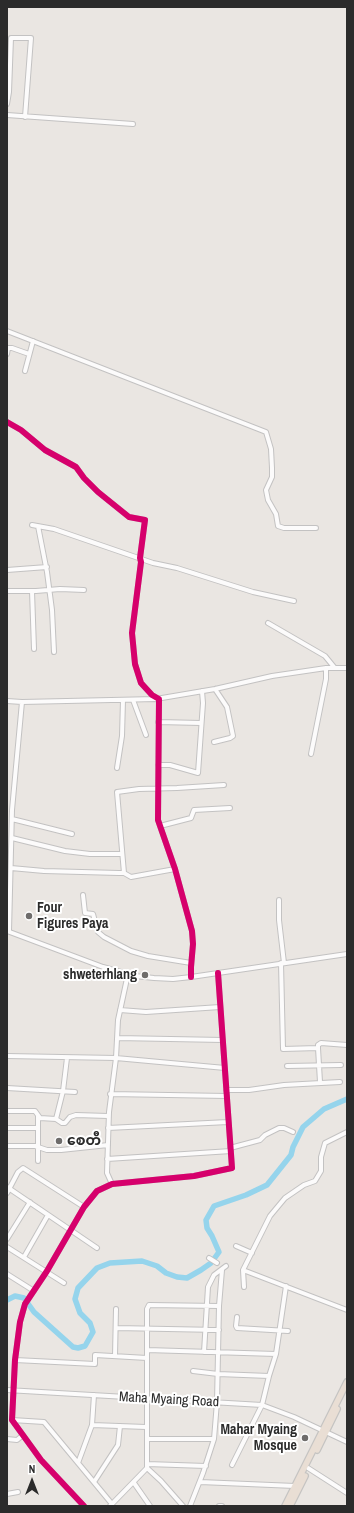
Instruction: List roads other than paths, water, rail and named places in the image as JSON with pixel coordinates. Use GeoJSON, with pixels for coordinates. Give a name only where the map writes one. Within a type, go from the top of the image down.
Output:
{"type":"FeatureCollection","features":[{"type":"Feature","properties":{"kind":"highway"},"geometry":{"type":"LineString","coordinates":[[290,1506],[347,1382]]}},
{"type":"Feature","properties":{"kind":"highway"},"geometry":{"type":"LineString","coordinates":[[285,1506],[347,1390]]}},
{"type":"Feature","properties":{"kind":"street"},"geometry":{"type":"LineString","coordinates":[[7,104],[9,92],[11,38],[31,38],[25,117]]}},
{"type":"Feature","properties":{"kind":"street"},"geometry":{"type":"LineString","coordinates":[[7,115],[133,124]]}},
{"type":"Feature","properties":{"kind":"street"},"geometry":{"type":"LineString","coordinates":[[7,331],[266,432],[271,449],[272,468],[272,477],[266,490],[268,500],[276,514],[278,526],[284,528],[316,528]]}},
{"type":"Feature","properties":{"kind":"street"},"geometry":{"type":"LineString","coordinates":[[25,371],[32,341]]}},
{"type":"Feature","properties":{"kind":"street"},"geometry":{"type":"LineString","coordinates":[[7,354],[7,347],[29,354]]}},
{"type":"Feature","properties":{"kind":"street"},"geometry":{"type":"LineString","coordinates":[[7,422],[21,430],[45,450],[76,467],[84,478],[98,492],[129,517],[145,520],[132,633],[135,664],[141,683],[158,699]]}},
{"type":"Feature","properties":{"kind":"street"},"geometry":{"type":"LineString","coordinates":[[32,525],[54,529],[140,558],[253,592],[294,601]]}},
{"type":"Feature","properties":{"kind":"street"},"geometry":{"type":"LineString","coordinates":[[38,526],[47,568],[52,610],[54,652]]}},
{"type":"Feature","properties":{"kind":"street"},"geometry":{"type":"LineString","coordinates":[[7,570],[47,568]]}},
{"type":"Feature","properties":{"kind":"street"},"geometry":{"type":"LineString","coordinates":[[7,591],[49,589],[84,590]]}},
{"type":"Feature","properties":{"kind":"street"},"geometry":{"type":"LineString","coordinates":[[32,591],[34,649]]}},
{"type":"Feature","properties":{"kind":"street"},"geometry":{"type":"LineString","coordinates":[[268,623],[325,656],[334,667]]}},
{"type":"Feature","properties":{"kind":"street"},"geometry":{"type":"LineString","coordinates":[[7,701],[158,699],[215,689],[272,676],[334,667],[347,668]]}},
{"type":"Feature","properties":{"kind":"street"},"geometry":{"type":"LineString","coordinates":[[311,754],[326,679],[326,668]]}},
{"type":"Feature","properties":{"kind":"street"},"geometry":{"type":"LineString","coordinates":[[214,742],[233,736],[227,707],[215,689]]}},
{"type":"Feature","properties":{"kind":"street"},"geometry":{"type":"LineString","coordinates":[[158,765],[170,765],[198,773],[203,703],[202,691]]}},
{"type":"Feature","properties":{"kind":"street"},"geometry":{"type":"LineString","coordinates":[[158,699],[158,820],[175,869],[192,932],[193,944],[191,977]]}},
{"type":"Feature","properties":{"kind":"street"},"geometry":{"type":"LineString","coordinates":[[117,768],[122,736],[123,700]]}},
{"type":"Feature","properties":{"kind":"street"},"geometry":{"type":"LineString","coordinates":[[133,700],[146,735]]}},
{"type":"Feature","properties":{"kind":"street"},"geometry":{"type":"LineString","coordinates":[[22,702],[12,819],[8,931],[103,967],[128,974],[154,978],[173,979],[191,977],[347,954]]}},
{"type":"Feature","properties":{"kind":"street"},"geometry":{"type":"LineString","coordinates":[[158,722],[201,723]]}},
{"type":"Feature","properties":{"kind":"street"},"geometry":{"type":"LineString","coordinates":[[124,873],[117,792],[139,789],[224,785]]}},
{"type":"Feature","properties":{"kind":"street"},"geometry":{"type":"LineString","coordinates":[[160,826],[191,818],[194,810],[230,808]]}},
{"type":"Feature","properties":{"kind":"street"},"geometry":{"type":"LineString","coordinates":[[12,819],[72,834]]}},
{"type":"Feature","properties":{"kind":"street"},"geometry":{"type":"LineString","coordinates":[[12,838],[65,851],[90,854],[122,854]]}},
{"type":"Feature","properties":{"kind":"street"},"geometry":{"type":"LineString","coordinates":[[11,868],[44,871],[124,873],[132,877],[175,869]]}},
{"type":"Feature","properties":{"kind":"street"},"geometry":{"type":"LineString","coordinates":[[83,895],[85,913],[93,914],[98,932],[104,937],[131,951],[148,956],[191,963]]}},
{"type":"Feature","properties":{"kind":"street"},"geometry":{"type":"LineString","coordinates":[[279,900],[282,963],[282,1046],[283,1048],[318,1048]]}},
{"type":"Feature","properties":{"kind":"street"},"geometry":{"type":"LineString","coordinates":[[84,1506],[41,1460],[12,1420],[15,1360],[20,1322],[25,1304],[47,1271],[84,1207],[97,1191],[112,1184],[194,1176],[232,1168],[218,973]]}},
{"type":"Feature","properties":{"kind":"street"},"geometry":{"type":"LineString","coordinates":[[112,1184],[108,1173],[107,1159],[108,1116],[116,1058],[118,1020],[128,974]]}},
{"type":"Feature","properties":{"kind":"street"},"geometry":{"type":"LineString","coordinates":[[120,1010],[154,1011],[220,1007]]}},
{"type":"Feature","properties":{"kind":"street"},"geometry":{"type":"LineString","coordinates":[[117,1038],[222,1040]]}},
{"type":"Feature","properties":{"kind":"street"},"geometry":{"type":"LineString","coordinates":[[320,1082],[318,1045],[322,1043],[347,1044]]}},
{"type":"Feature","properties":{"kind":"street"},"geometry":{"type":"LineString","coordinates":[[7,1056],[116,1058],[224,1068]]}},
{"type":"Feature","properties":{"kind":"street"},"geometry":{"type":"LineString","coordinates":[[56,1119],[63,1092],[67,1058]]}},
{"type":"Feature","properties":{"kind":"street"},"geometry":{"type":"LineString","coordinates":[[287,1066],[341,1065]]}},
{"type":"Feature","properties":{"kind":"street"},"geometry":{"type":"LineString","coordinates":[[226,1090],[249,1090],[284,1085],[340,1082]]}},
{"type":"Feature","properties":{"kind":"street"},"geometry":{"type":"LineString","coordinates":[[7,1088],[75,1092]]}},
{"type":"Feature","properties":{"kind":"street"},"geometry":{"type":"LineString","coordinates":[[110,1094],[227,1096]]}},
{"type":"Feature","properties":{"kind":"street"},"geometry":{"type":"LineString","coordinates":[[7,1111],[38,1113],[38,1161]]}},
{"type":"Feature","properties":{"kind":"street"},"geometry":{"type":"LineString","coordinates":[[38,1116],[56,1119],[62,1123],[65,1123],[70,1117],[76,1114],[108,1116]]}},
{"type":"Feature","properties":{"kind":"street"},"geometry":{"type":"LineString","coordinates":[[108,1128],[228,1122]]}},
{"type":"Feature","properties":{"kind":"street"},"geometry":{"type":"LineString","coordinates":[[7,1128],[38,1128]]}},
{"type":"Feature","properties":{"kind":"street"},"geometry":{"type":"LineString","coordinates":[[107,1159],[230,1150],[260,1140],[265,1135],[279,1128],[284,1128],[293,1132]]}},
{"type":"Feature","properties":{"kind":"street"},"geometry":{"type":"LineString","coordinates":[[244,1287],[243,1270],[270,1216],[285,1198],[304,1185],[314,1181],[321,1171],[321,1157],[325,1143],[346,1132],[347,1139]]}},
{"type":"Feature","properties":{"kind":"street"},"geometry":{"type":"LineString","coordinates":[[7,1146],[38,1147],[48,1150],[61,1150],[108,1145]]}},
{"type":"Feature","properties":{"kind":"street"},"geometry":{"type":"LineString","coordinates":[[7,1193],[8,1188],[18,1172],[23,1168],[84,1207]]}},
{"type":"Feature","properties":{"kind":"street"},"geometry":{"type":"LineString","coordinates":[[8,1188],[97,1248]]}},
{"type":"Feature","properties":{"kind":"street"},"geometry":{"type":"LineString","coordinates":[[7,1239],[30,1202]]}},
{"type":"Feature","properties":{"kind":"street"},"geometry":{"type":"LineString","coordinates":[[24,1257],[48,1215]]}},
{"type":"Feature","properties":{"kind":"street"},"geometry":{"type":"LineString","coordinates":[[236,1246],[252,1253]]}},
{"type":"Feature","properties":{"kind":"street"},"geometry":{"type":"LineString","coordinates":[[7,1247],[64,1282]]}},
{"type":"Feature","properties":{"kind":"street"},"geometry":{"type":"LineString","coordinates":[[209,1258],[217,1263]]}},
{"type":"Feature","properties":{"kind":"street"},"geometry":{"type":"LineString","coordinates":[[204,1352],[208,1287],[214,1275],[226,1266]]}},
{"type":"Feature","properties":{"kind":"street"},"geometry":{"type":"LineString","coordinates":[[190,1506],[206,1466],[214,1439],[217,1402],[219,1306],[222,1270]]}},
{"type":"Feature","properties":{"kind":"street"},"geometry":{"type":"LineString","coordinates":[[243,1270],[347,1310]]}},
{"type":"Feature","properties":{"kind":"street"},"geometry":{"type":"LineString","coordinates":[[7,1274],[34,1292]]}},
{"type":"Feature","properties":{"kind":"street"},"geometry":{"type":"LineString","coordinates":[[232,1465],[262,1405],[276,1354],[286,1286]]}},
{"type":"Feature","properties":{"kind":"street"},"geometry":{"type":"LineString","coordinates":[[12,1420],[44,1422],[94,1482],[111,1505],[134,1482],[147,1466],[147,1309],[149,1305],[219,1306]]}},
{"type":"Feature","properties":{"kind":"street"},"geometry":{"type":"LineString","coordinates":[[115,1356],[116,1309]]}},
{"type":"Feature","properties":{"kind":"street"},"geometry":{"type":"LineString","coordinates":[[237,1317],[237,1328],[288,1330]]}},
{"type":"Feature","properties":{"kind":"street"},"geometry":{"type":"LineString","coordinates":[[116,1328],[219,1330]]}},
{"type":"Feature","properties":{"kind":"street"},"geometry":{"type":"LineString","coordinates":[[147,1350],[276,1354]]}},
{"type":"Feature","properties":{"kind":"street"},"geometry":{"type":"LineString","coordinates":[[15,1360],[94,1364],[95,1355],[147,1358]]}},
{"type":"Feature","properties":{"kind":"street"},"geometry":{"type":"LineString","coordinates":[[193,1371],[218,1374],[269,1376]]}},
{"type":"Feature","properties":{"kind":"street","name":"Maha Myaing Road"},"geometry":{"type":"LineString","coordinates":[[7,1390],[262,1405],[294,1417],[347,1442]]}},
{"type":"Feature","properties":{"kind":"street"},"geometry":{"type":"LineString","coordinates":[[78,1463],[92,1425],[94,1395]]}},
{"type":"Feature","properties":{"kind":"street"},"geometry":{"type":"LineString","coordinates":[[92,1425],[146,1427]]}},
{"type":"Feature","properties":{"kind":"street"},"geometry":{"type":"LineString","coordinates":[[94,1482],[118,1445],[120,1426]]}},
{"type":"Feature","properties":{"kind":"street"},"geometry":{"type":"LineString","coordinates":[[7,1439],[17,1440],[23,1435]]}},
{"type":"Feature","properties":{"kind":"street"},"geometry":{"type":"LineString","coordinates":[[147,1439],[214,1439]]}},
{"type":"Feature","properties":{"kind":"street"},"geometry":{"type":"LineString","coordinates":[[147,1466],[206,1466]]}},
{"type":"Feature","properties":{"kind":"street"},"geometry":{"type":"LineString","coordinates":[[147,1466],[183,1506]]}},
{"type":"Feature","properties":{"kind":"street"},"geometry":{"type":"LineString","coordinates":[[308,1468],[347,1493]]}},
{"type":"Feature","properties":{"kind":"street"},"geometry":{"type":"LineString","coordinates":[[134,1482],[147,1505]]}},
{"type":"Feature","properties":{"kind":"street"},"geometry":{"type":"LineString","coordinates":[[200,1482],[295,1486]]}},
{"type":"Feature","properties":{"kind":"street"},"geometry":{"type":"LineString","coordinates":[[7,1494],[18,1492]]}},
{"type":"Feature","properties":{"kind":"street"},"geometry":{"type":"LineString","coordinates":[[76,1498],[77,1506]]}},
{"type":"Feature","properties":{"kind":"waterway"},"geometry":{"type":"LineString","coordinates":[[7,1300],[15,1296],[24,1298],[34,1312],[73,1347],[78,1348],[85,1346],[93,1332],[90,1323],[80,1313],[75,1299],[78,1288],[97,1268],[110,1263],[142,1261],[157,1266],[166,1273],[177,1277],[187,1278],[201,1270],[211,1263],[219,1252],[207,1228],[206,1220],[214,1206],[246,1195],[267,1185],[291,1155],[293,1147],[303,1127],[324,1109],[347,1099]]}},
{"type":"Feature","properties":{"kind":"place","name":"Four Figures Paya"},"geometry":{"type":"Point","coordinates":[29,916]}},
{"type":"Feature","properties":{"kind":"place","name":"shweterhlang"},"geometry":{"type":"Point","coordinates":[145,975]}},
{"type":"Feature","properties":{"kind":"place","name":"စေတီ"},"geometry":{"type":"Point","coordinates":[59,1141]}},
{"type":"Feature","properties":{"kind":"place","name":"Mahar Myaing Mosque"},"geometry":{"type":"Point","coordinates":[305,1438]}}]}
